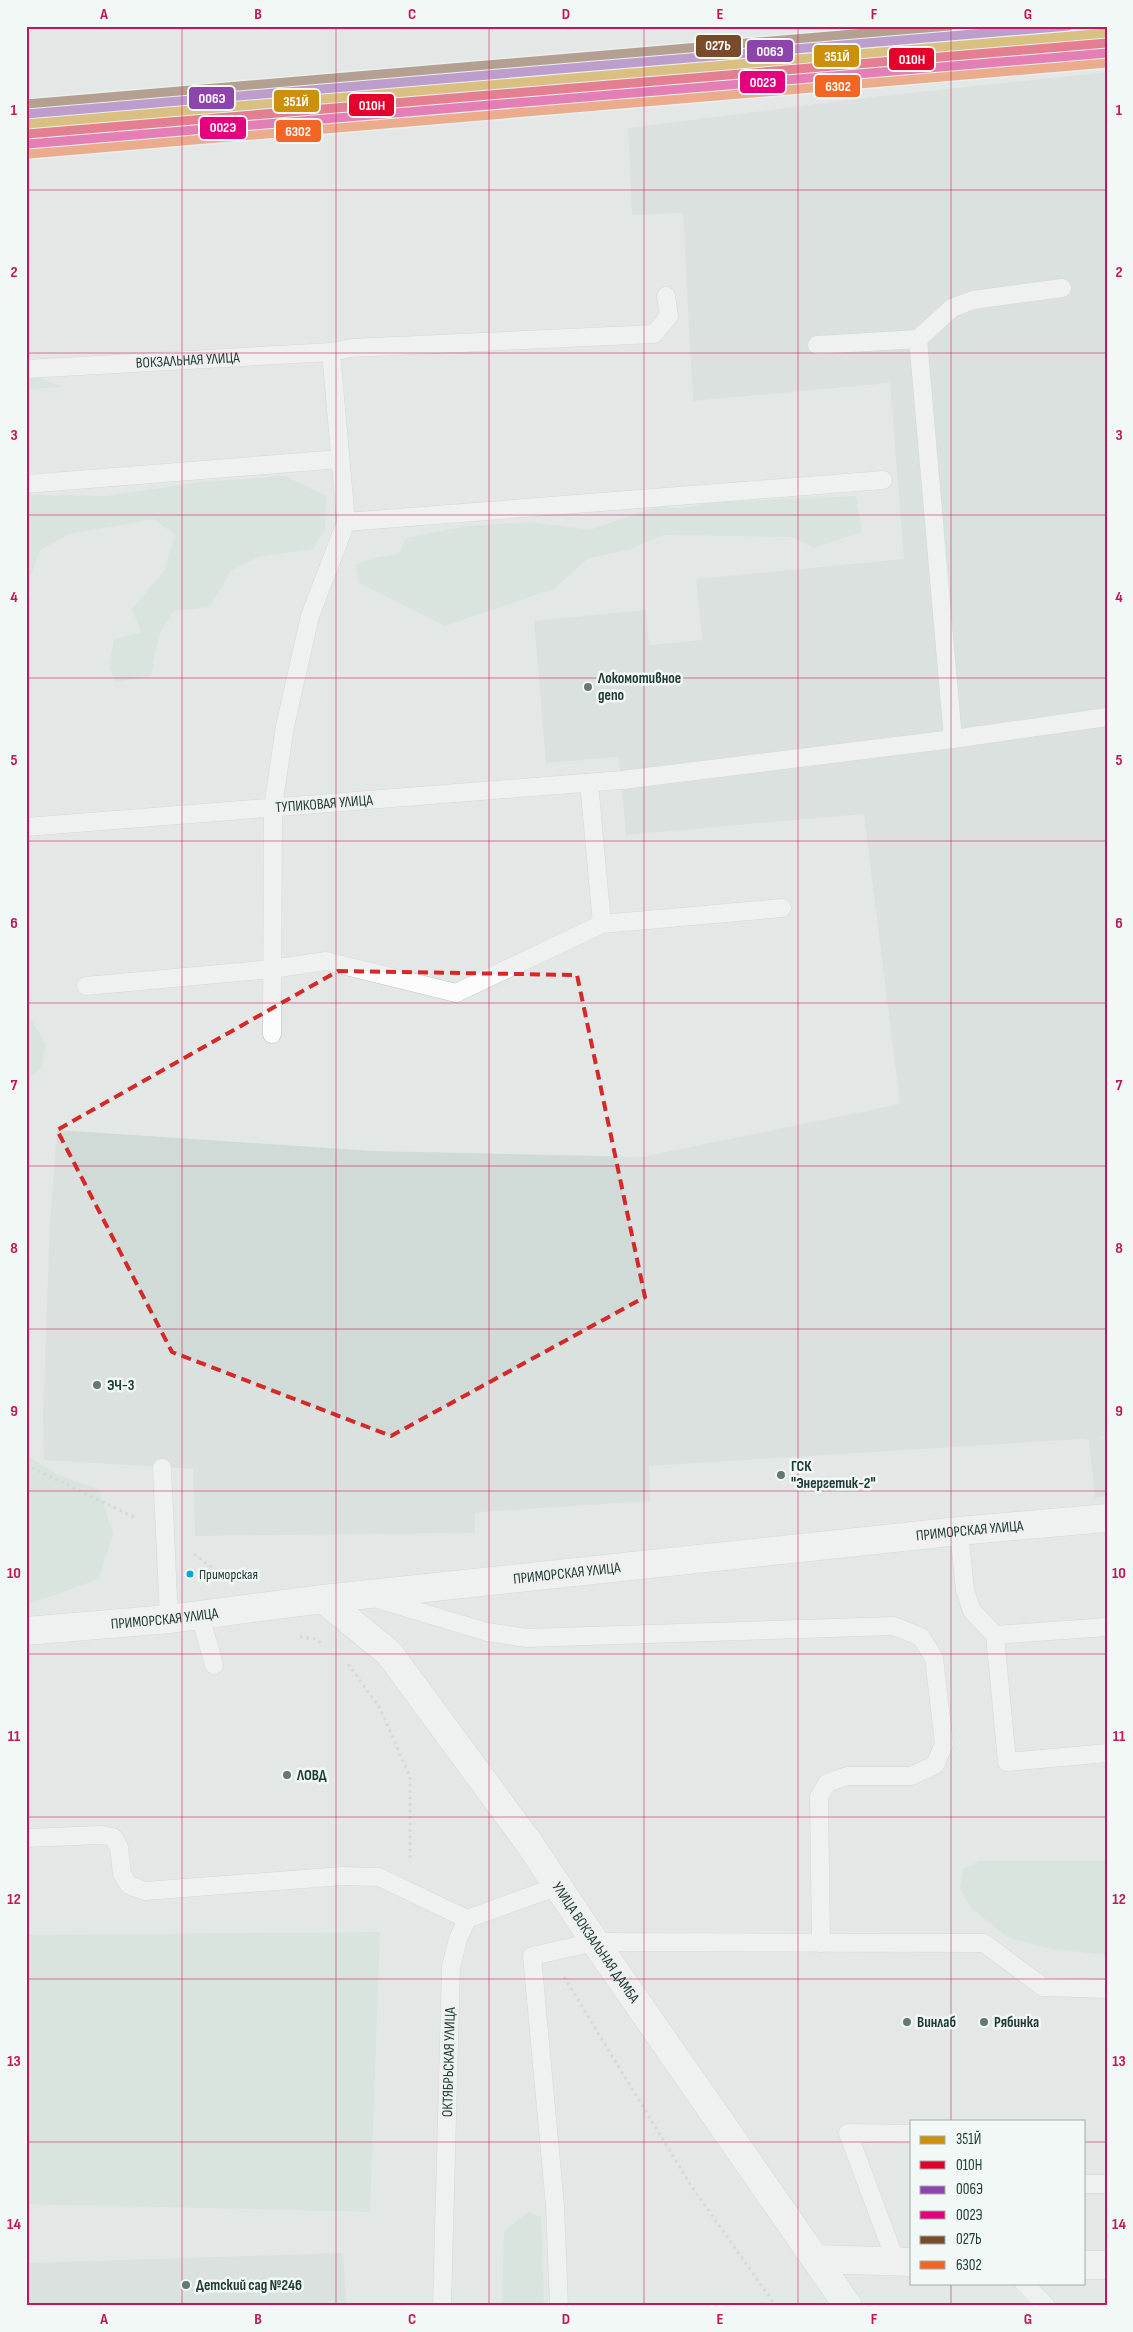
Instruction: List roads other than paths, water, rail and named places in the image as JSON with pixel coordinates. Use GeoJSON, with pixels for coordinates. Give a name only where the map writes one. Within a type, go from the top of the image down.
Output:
{"type":"FeatureCollection","features":[{"type":"Feature","properties":{"kind":"main road","name":"ПРИМОРСКАЯ УЛИЦА"},"geometry":{"type":"LineString","coordinates":[[26,1632],[169,1619],[323,1599],[959,1531],[1107,1518]]}},
{"type":"Feature","properties":{"kind":"main road","name":"УЛИЦА ВОКЗАЛЬНАЯ ДАМБА"},"geometry":{"type":"LineString","coordinates":[[323,1599],[389,1653],[530,1843],[595,1942],[848,2306]]}},
{"type":"Feature","properties":{"kind":"main road"},"geometry":{"type":"LineString","coordinates":[[816,2259],[904,2262]]}},
{"type":"Feature","properties":{"kind":"main road"},"geometry":{"type":"LineString","coordinates":[[1086,2265],[1107,2265]]}},
{"type":"Feature","properties":{"kind":"lane"},"geometry":{"type":"LineString","coordinates":[[817,345],[918,339],[952,308],[973,300],[1062,288]]}},
{"type":"Feature","properties":{"kind":"lane","name":"ВОКЗАЛЬНАЯ УЛИЦА"},"geometry":{"type":"LineString","coordinates":[[26,369],[331,352],[351,348],[654,334],[669,316],[666,296]]}},
{"type":"Feature","properties":{"kind":"lane"},"geometry":{"type":"LineString","coordinates":[[918,339],[953,739]]}},
{"type":"Feature","properties":{"kind":"lane"},"geometry":{"type":"LineString","coordinates":[[272,1034],[273,807],[284,726],[310,616],[346,522],[331,352]]}},
{"type":"Feature","properties":{"kind":"lane"},"geometry":{"type":"LineString","coordinates":[[26,484],[340,459]]}},
{"type":"Feature","properties":{"kind":"lane"},"geometry":{"type":"LineString","coordinates":[[346,522],[882,480]]}},
{"type":"Feature","properties":{"kind":"lane","name":"ТУПИКОВАЯ УЛИЦА"},"geometry":{"type":"LineString","coordinates":[[26,827],[622,780],[953,739],[1107,717]]}},
{"type":"Feature","properties":{"kind":"lane"},"geometry":{"type":"LineString","coordinates":[[589,783],[602,924]]}},
{"type":"Feature","properties":{"kind":"lane"},"geometry":{"type":"LineString","coordinates":[[86,986],[272,969],[326,961],[456,994],[602,924],[782,908]]}},
{"type":"Feature","properties":{"kind":"lane"},"geometry":{"type":"LineString","coordinates":[[162,1468],[169,1619]]}},
{"type":"Feature","properties":{"kind":"lane"},"geometry":{"type":"LineString","coordinates":[[959,1531],[965,1590],[972,1611],[995,1635],[1006,1762],[1107,1753]]}},
{"type":"Feature","properties":{"kind":"lane"},"geometry":{"type":"LineString","coordinates":[[364,1595],[487,1632],[528,1638],[894,1626],[921,1637],[934,1658],[944,1744],[935,1764],[911,1776],[847,1776],[827,1783],[819,1797],[820,1944]]}},
{"type":"Feature","properties":{"kind":"lane"},"geometry":{"type":"LineString","coordinates":[[200,1615],[214,1665]]}},
{"type":"Feature","properties":{"kind":"lane"},"geometry":{"type":"LineString","coordinates":[[995,1635],[1107,1626]]}},
{"type":"Feature","properties":{"kind":"lane"},"geometry":{"type":"LineString","coordinates":[[26,1838],[102,1835],[113,1837],[118,1847],[122,1874],[129,1885],[145,1891],[343,1876],[379,1877],[468,1919],[558,1886]]}},
{"type":"Feature","properties":{"kind":"lane","name":"ОКТЯБРЬСКАЯ УЛИЦА"},"geometry":{"type":"LineString","coordinates":[[442,2306],[451,1967],[458,1939],[468,1919]]}},
{"type":"Feature","properties":{"kind":"lane"},"geometry":{"type":"LineString","coordinates":[[559,2306],[555,2206],[532,1956],[595,1942],[984,1943],[1043,1987],[1107,1988]]}},
{"type":"Feature","properties":{"kind":"lane"},"geometry":{"type":"LineString","coordinates":[[904,2262],[848,2133],[910,2134]]}},
{"type":"Feature","properties":{"kind":"lane"},"geometry":{"type":"LineString","coordinates":[[1086,2184],[1107,2184]]}},
{"type":"Feature","properties":{"kind":"lane"},"geometry":{"type":"LineString","coordinates":[[1025,2284],[1046,2306]]}},
{"type":"Feature","properties":{"kind":"place","name":"Локомотивное депо"},"geometry":{"type":"Point","coordinates":[588,687]}},
{"type":"Feature","properties":{"kind":"place","name":"ЭЧ-3"},"geometry":{"type":"Point","coordinates":[97,1385]}},
{"type":"Feature","properties":{"kind":"place","name":"ГСК \"Энергетик-2\""},"geometry":{"type":"Point","coordinates":[781,1475]}},
{"type":"Feature","properties":{"kind":"place","name":"Приморская"},"geometry":{"type":"Point","coordinates":[190,1574]}},
{"type":"Feature","properties":{"kind":"place","name":"ЛОВД"},"geometry":{"type":"Point","coordinates":[287,1775]}},
{"type":"Feature","properties":{"kind":"place","name":"Винлаб"},"geometry":{"type":"Point","coordinates":[907,2022]}},
{"type":"Feature","properties":{"kind":"place","name":"Рябинка"},"geometry":{"type":"Point","coordinates":[984,2022]}},
{"type":"Feature","properties":{"kind":"place","name":"Детский сад №246"},"geometry":{"type":"Point","coordinates":[186,2285]}}]}
